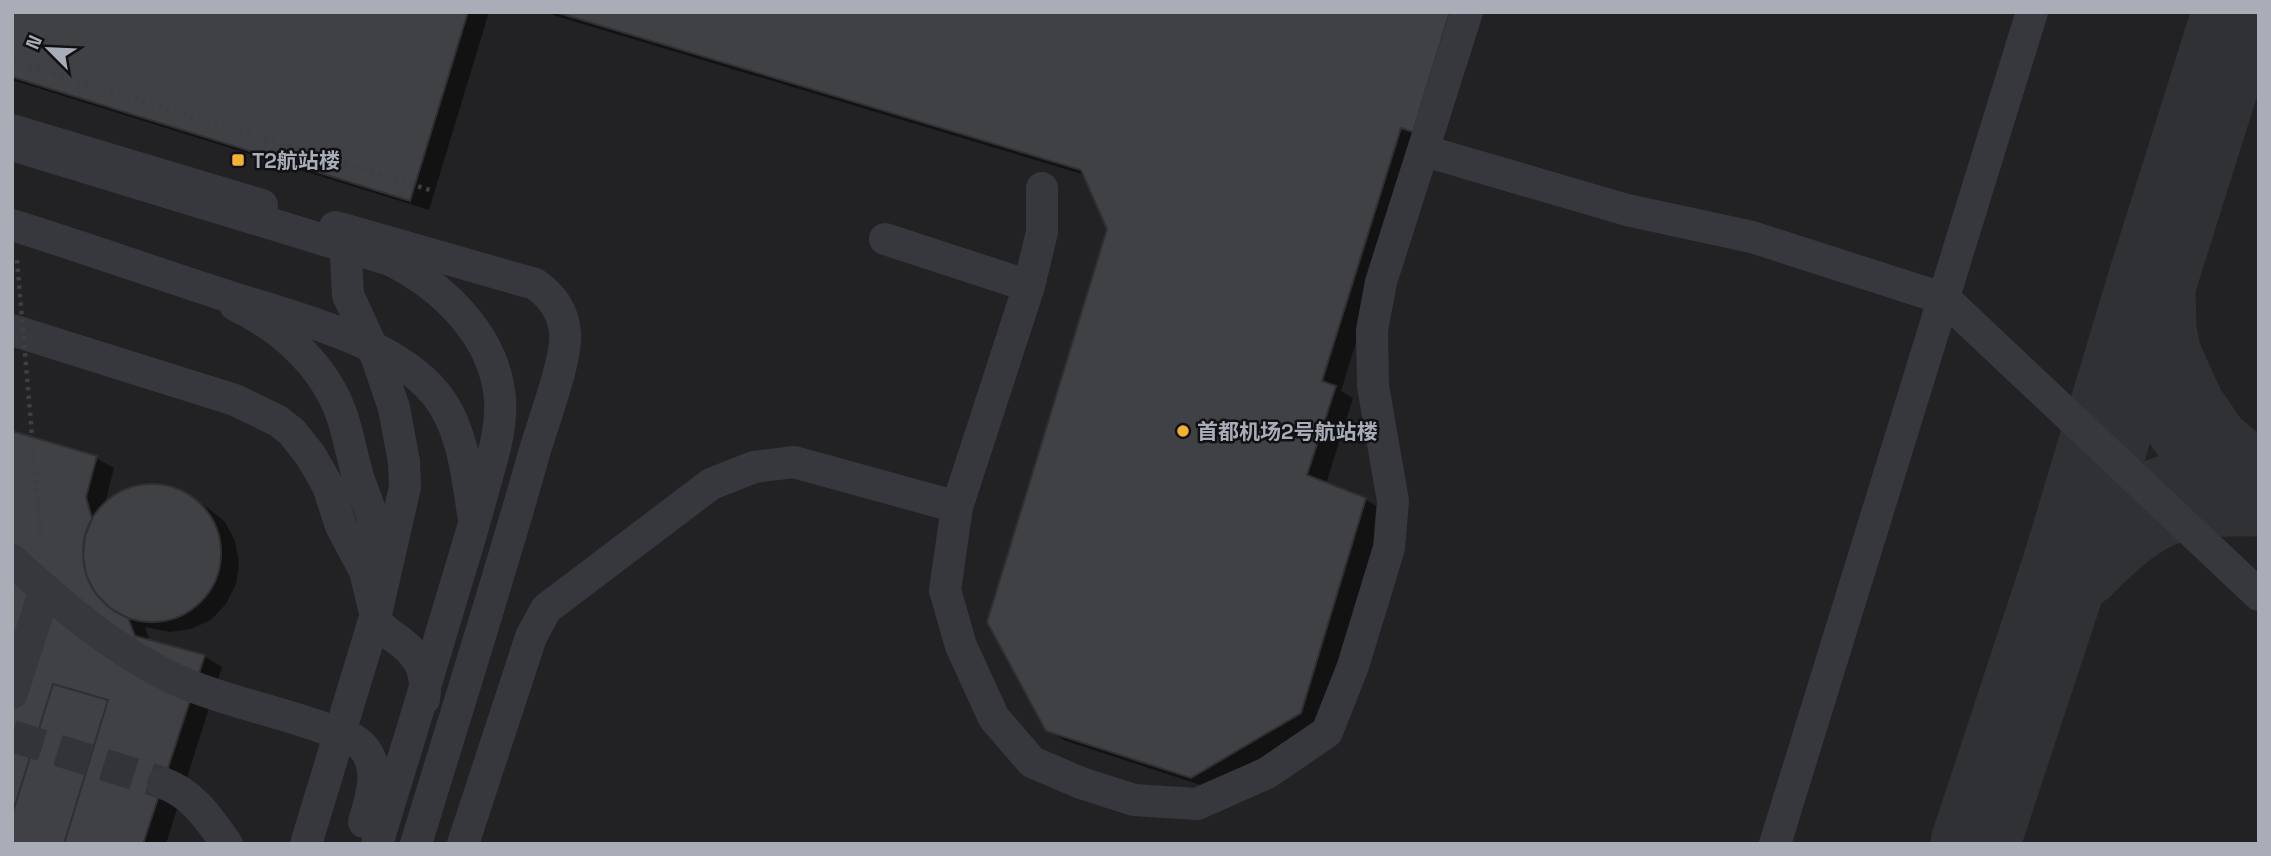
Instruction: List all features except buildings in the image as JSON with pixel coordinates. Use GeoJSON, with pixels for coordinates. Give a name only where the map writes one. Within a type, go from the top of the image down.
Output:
{"type":"FeatureCollection","features":[{"type":"Feature","properties":{"kind":"street"},"geometry":{"type":"LineString","coordinates":[[1042,188],[1042,232],[1029,286],[957,507],[945,590],[961,646],[994,718],[1032,762],[1081,783],[1135,800],[1198,804],[1267,774],[1327,732],[1353,666],[1389,548],[1393,500],[1373,386],[1371,330],[1381,282],[1425,151],[1467,12]]}},
{"type":"Feature","properties":{"kind":"street"},"geometry":{"type":"LineString","coordinates":[[1775,844],[2032,12]]}},
{"type":"Feature","properties":{"kind":"street"},"geometry":{"type":"LineString","coordinates":[[12,130],[535,284],[550,296],[555,304],[565,330],[561,360],[524,492],[414,844]]}},
{"type":"Feature","properties":{"kind":"street"},"geometry":{"type":"LineString","coordinates":[[12,145],[376,255],[412,270],[436,287],[472,328],[491,363],[498,385],[500,413],[497,438],[472,533],[377,844]]}},
{"type":"Feature","properties":{"kind":"street"},"geometry":{"type":"LineString","coordinates":[[1425,151],[1627,210],[1752,237],[1945,299],[2259,596]]}},
{"type":"Feature","properties":{"kind":"street"},"geometry":{"type":"LineString","coordinates":[[13,227],[227,302],[264,321],[308,359],[326,380],[338,405],[376,529],[381,561],[376,614]]}},
{"type":"Feature","properties":{"kind":"street"},"geometry":{"type":"LineString","coordinates":[[13,227],[327,329],[393,356],[429,385],[447,410],[458,440],[468,483],[474,520],[472,533]]}},
{"type":"Feature","properties":{"kind":"street"},"geometry":{"type":"LineString","coordinates":[[306,844],[376,614],[404,498],[405,474],[398,424],[382,372],[348,295],[345,236],[339,228]]}},
{"type":"Feature","properties":{"kind":"street"},"geometry":{"type":"LineString","coordinates":[[885,239],[1029,286]]}},
{"type":"Feature","properties":{"kind":"street"},"geometry":{"type":"LineString","coordinates":[[12,330],[235,400],[278,421],[303,445],[328,486],[341,526],[365,571],[380,627],[418,658],[425,676],[422,709],[400,787],[400,803],[414,844]]}},
{"type":"Feature","properties":{"kind":"street"},"geometry":{"type":"LineString","coordinates":[[472,838],[531,637],[546,609],[711,484],[754,467],[794,462],[957,507]]}},
{"type":"Feature","properties":{"kind":"street"},"geometry":{"type":"LineString","coordinates":[[12,560],[45,590],[136,658],[176,680],[313,724],[360,744],[371,759],[373,774],[371,794],[358,844]]}},
{"type":"Feature","properties":{"kind":"street"},"geometry":{"type":"LineString","coordinates":[[12,693],[45,590]]}},
{"type":"Feature","properties":{"kind":"street"},"geometry":{"type":"LineString","coordinates":[[163,783],[179,790],[200,807],[227,844]]}},
{"type":"Feature","properties":{"kind":"path"},"geometry":{"type":"LineString","coordinates":[[12,61],[430,190]]}},
{"type":"Feature","properties":{"kind":"path"},"geometry":{"type":"LineString","coordinates":[[13,227],[45,590]]}},
{"type":"Feature","properties":{"kind":"shaded area"},"geometry":{"type":"Polygon","coordinates":[[[12,12],[2259,12],[2259,844],[12,844],[12,12]]]}},
{"type":"Feature","properties":{"kind":"taxiway"},"geometry":{"type":"LineString","coordinates":[[1975,844],[2067,565],[2237,12]]}},
{"type":"Feature","properties":{"kind":"taxiway"},"geometry":{"type":"LineString","coordinates":[[2151,289],[2152,331],[2157,357],[2182,412],[2207,448],[2258,491]]}},
{"type":"Feature","properties":{"kind":"taxiway"},"geometry":{"type":"LineString","coordinates":[[2080,564],[2120,527],[2143,511],[2167,500],[2201,493],[2259,492]]}},
{"type":"Feature","properties":{"kind":"tunnel"},"geometry":{"type":"LineString","coordinates":[[12,736],[163,783]]}},
{"type":"Feature","properties":{"kind":"place","name":"T2航站楼"},"geometry":{"type":"Point","coordinates":[238,160]}},
{"type":"Feature","properties":{"kind":"place","name":"首都机场2号航站楼"},"geometry":{"type":"Point","coordinates":[1183,431]}}]}
